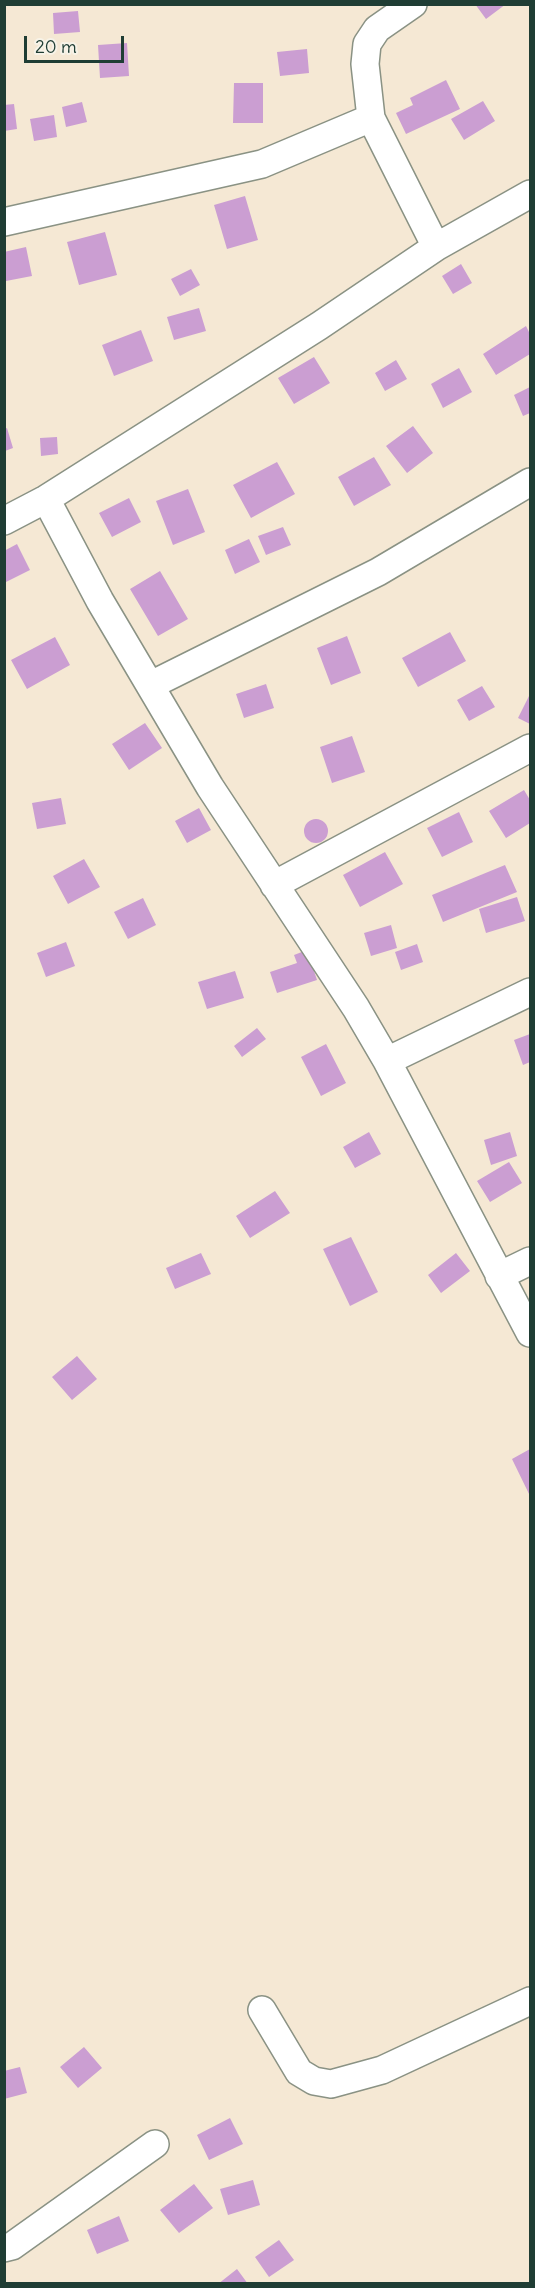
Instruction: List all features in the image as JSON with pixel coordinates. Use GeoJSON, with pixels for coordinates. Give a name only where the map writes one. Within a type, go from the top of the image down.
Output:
{"type":"FeatureCollection","features":[{"type":"Feature","properties":{"kind":"street"},"geometry":{"type":"LineString","coordinates":[[413,4],[377,29],[367,44],[365,64],[371,118],[436,247]]}},
{"type":"Feature","properties":{"kind":"street"},"geometry":{"type":"LineString","coordinates":[[4,222],[262,164],[371,118]]}},
{"type":"Feature","properties":{"kind":"street"},"geometry":{"type":"LineString","coordinates":[[4,521],[46,499],[318,326],[436,247],[531,194]]}},
{"type":"Feature","properties":{"kind":"street"},"geometry":{"type":"LineString","coordinates":[[151,685],[378,572],[531,482]]}},
{"type":"Feature","properties":{"kind":"street"},"geometry":{"type":"LineString","coordinates":[[46,499],[100,602],[210,787],[356,1008],[387,1061],[531,1333]]}},
{"type":"Feature","properties":{"kind":"street"},"geometry":{"type":"LineString","coordinates":[[274,885],[531,748]]}},
{"type":"Feature","properties":{"kind":"street"},"geometry":{"type":"LineString","coordinates":[[387,1061],[531,992]]}},
{"type":"Feature","properties":{"kind":"street"},"geometry":{"type":"LineString","coordinates":[[499,1276],[531,1261]]}},
{"type":"Feature","properties":{"kind":"street"},"geometry":{"type":"LineString","coordinates":[[262,2010],[299,2072],[314,2081],[331,2084],[382,2070],[531,2001]]}},
{"type":"Feature","properties":{"kind":"street"},"geometry":{"type":"LineString","coordinates":[[4,2248],[12,2246],[155,2144]]}},
{"type":"Feature","properties":{"kind":"building"},"geometry":{"type":"Polygon","coordinates":[[[475,4],[506,4],[486,19],[475,4]]]}},
{"type":"Feature","properties":{"kind":"building"},"geometry":{"type":"Polygon","coordinates":[[[78,11],[80,32],[54,34],[53,13],[78,11]]]}},
{"type":"Feature","properties":{"kind":"building"},"geometry":{"type":"Polygon","coordinates":[[[127,43],[129,76],[100,78],[98,45],[127,43]]]}},
{"type":"Feature","properties":{"kind":"building"},"geometry":{"type":"Polygon","coordinates":[[[307,49],[309,73],[280,76],[277,52],[307,49]]]}},
{"type":"Feature","properties":{"kind":"building"},"geometry":{"type":"Polygon","coordinates":[[[446,80],[460,109],[406,134],[396,113],[413,105],[410,98],[446,80]]]}},
{"type":"Feature","properties":{"kind":"building"},"geometry":{"type":"Polygon","coordinates":[[[234,83],[263,83],[263,123],[233,123],[234,83]]]}},
{"type":"Feature","properties":{"kind":"building"},"geometry":{"type":"Polygon","coordinates":[[[483,101],[495,121],[464,140],[451,119],[483,101]]]}},
{"type":"Feature","properties":{"kind":"building"},"geometry":{"type":"Polygon","coordinates":[[[82,102],[87,122],[66,127],[62,107],[82,102]]]}},
{"type":"Feature","properties":{"kind":"building"},"geometry":{"type":"Polygon","coordinates":[[[14,104],[17,129],[4,131],[4,105],[14,104]]]}},
{"type":"Feature","properties":{"kind":"building"},"geometry":{"type":"Polygon","coordinates":[[[54,115],[57,137],[34,141],[30,119],[54,115]]]}},
{"type":"Feature","properties":{"kind":"building"},"geometry":{"type":"Polygon","coordinates":[[[245,196],[258,240],[227,249],[214,205],[245,196]]]}},
{"type":"Feature","properties":{"kind":"building"},"geometry":{"type":"Polygon","coordinates":[[[105,232],[117,275],[79,285],[67,242],[105,232]]]}},
{"type":"Feature","properties":{"kind":"building"},"geometry":{"type":"Polygon","coordinates":[[[26,247],[32,276],[6,281],[4,252],[26,247]]]}},
{"type":"Feature","properties":{"kind":"building"},"geometry":{"type":"Polygon","coordinates":[[[461,264],[472,283],[453,294],[442,276],[461,264]]]}},
{"type":"Feature","properties":{"kind":"building"},"geometry":{"type":"Polygon","coordinates":[[[191,269],[200,285],[180,296],[171,279],[191,269]]]}},
{"type":"Feature","properties":{"kind":"building"},"geometry":{"type":"Polygon","coordinates":[[[199,308],[206,331],[174,340],[167,317],[199,308]]]}},
{"type":"Feature","properties":{"kind":"building"},"geometry":{"type":"Polygon","coordinates":[[[526,326],[530,334],[530,354],[496,375],[483,354],[526,326]]]}},
{"type":"Feature","properties":{"kind":"building"},"geometry":{"type":"Polygon","coordinates":[[[141,330],[153,361],[114,376],[102,345],[141,330]]]}},
{"type":"Feature","properties":{"kind":"building"},"geometry":{"type":"Polygon","coordinates":[[[314,357],[330,383],[294,404],[278,378],[314,357]]]}},
{"type":"Feature","properties":{"kind":"building"},"geometry":{"type":"Polygon","coordinates":[[[396,360],[407,379],[385,391],[375,373],[396,360]]]}},
{"type":"Feature","properties":{"kind":"building"},"geometry":{"type":"Polygon","coordinates":[[[459,368],[472,392],[443,408],[431,384],[459,368]]]}},
{"type":"Feature","properties":{"kind":"building"},"geometry":{"type":"Polygon","coordinates":[[[530,387],[530,413],[523,416],[514,395],[530,387]]]}},
{"type":"Feature","properties":{"kind":"building"},"geometry":{"type":"Polygon","coordinates":[[[413,426],[433,453],[407,473],[386,446],[413,426]]]}},
{"type":"Feature","properties":{"kind":"building"},"geometry":{"type":"Polygon","coordinates":[[[7,428],[13,448],[5,451],[5,429],[7,428]]]}},
{"type":"Feature","properties":{"kind":"building"},"geometry":{"type":"Polygon","coordinates":[[[57,437],[58,454],[41,456],[40,438],[57,437]]]}},
{"type":"Feature","properties":{"kind":"building"},"geometry":{"type":"Polygon","coordinates":[[[374,457],[391,485],[354,506],[338,477],[374,457]]]}},
{"type":"Feature","properties":{"kind":"building"},"geometry":{"type":"Polygon","coordinates":[[[277,462],[295,494],[251,518],[233,485],[277,462]]]}},
{"type":"Feature","properties":{"kind":"building"},"geometry":{"type":"Polygon","coordinates":[[[188,489],[205,532],[173,545],[156,501],[188,489]]]}},
{"type":"Feature","properties":{"kind":"building"},"geometry":{"type":"Polygon","coordinates":[[[129,498],[141,522],[112,537],[99,513],[129,498]]]}},
{"type":"Feature","properties":{"kind":"building"},"geometry":{"type":"Polygon","coordinates":[[[283,527],[291,545],[266,555],[258,536],[283,527]]]}},
{"type":"Feature","properties":{"kind":"building"},"geometry":{"type":"Polygon","coordinates":[[[249,539],[260,562],[235,574],[225,550],[249,539]]]}},
{"type":"Feature","properties":{"kind":"building"},"geometry":{"type":"Polygon","coordinates":[[[17,544],[30,570],[4,583],[4,551],[17,544]]]}},
{"type":"Feature","properties":{"kind":"building"},"geometry":{"type":"Polygon","coordinates":[[[160,571],[188,619],[158,636],[130,589],[160,571]]]}},
{"type":"Feature","properties":{"kind":"building"},"geometry":{"type":"Polygon","coordinates":[[[450,632],[466,661],[418,687],[402,658],[450,632]]]}},
{"type":"Feature","properties":{"kind":"building"},"geometry":{"type":"Polygon","coordinates":[[[347,636],[361,673],[331,685],[317,648],[347,636]]]}},
{"type":"Feature","properties":{"kind":"building"},"geometry":{"type":"Polygon","coordinates":[[[55,637],[70,665],[27,689],[11,660],[55,637]]]}},
{"type":"Feature","properties":{"kind":"building"},"geometry":{"type":"Polygon","coordinates":[[[266,684],[274,708],[244,718],[236,694],[266,684]]]}},
{"type":"Feature","properties":{"kind":"building"},"geometry":{"type":"Polygon","coordinates":[[[482,686],[495,707],[469,721],[457,700],[482,686]]]}},
{"type":"Feature","properties":{"kind":"building"},"geometry":{"type":"Polygon","coordinates":[[[530,697],[530,724],[518,718],[530,697]]]}},
{"type":"Feature","properties":{"kind":"building"},"geometry":{"type":"Polygon","coordinates":[[[145,723],[162,748],[129,770],[112,744],[145,723]]]}},
{"type":"Feature","properties":{"kind":"building"},"geometry":{"type":"Polygon","coordinates":[[[352,736],[365,772],[332,783],[320,747],[352,736]]]}},
{"type":"Feature","properties":{"kind":"building"},"geometry":{"type":"Polygon","coordinates":[[[524,790],[530,800],[530,823],[506,838],[489,811],[524,790]]]}},
{"type":"Feature","properties":{"kind":"building"},"geometry":{"type":"Polygon","coordinates":[[[61,798],[66,824],[37,829],[32,803],[61,798]]]}},
{"type":"Feature","properties":{"kind":"building"},"geometry":{"type":"Polygon","coordinates":[[[199,808],[211,830],[187,843],[175,821],[199,808]]]}},
{"type":"Feature","properties":{"kind":"building"},"geometry":{"type":"Polygon","coordinates":[[[459,812],[473,842],[442,857],[427,828],[459,812]]]}},
{"type":"Feature","properties":{"kind":"building"},"geometry":{"type":"Polygon","coordinates":[[[316,819],[325,822],[328,831],[325,840],[316,843],[307,840],[304,831],[307,822],[316,819]]]}},
{"type":"Feature","properties":{"kind":"building"},"geometry":{"type":"Polygon","coordinates":[[[385,852],[403,884],[360,907],[343,875],[385,852]]]}},
{"type":"Feature","properties":{"kind":"building"},"geometry":{"type":"Polygon","coordinates":[[[84,859],[100,887],[68,904],[53,876],[84,859]]]}},
{"type":"Feature","properties":{"kind":"building"},"geometry":{"type":"Polygon","coordinates":[[[505,865],[517,892],[443,922],[432,895],[505,865]]]}},
{"type":"Feature","properties":{"kind":"building"},"geometry":{"type":"Polygon","coordinates":[[[517,897],[525,921],[486,933],[479,909],[517,897]]]}},
{"type":"Feature","properties":{"kind":"building"},"geometry":{"type":"Polygon","coordinates":[[[143,898],[156,925],[128,939],[114,912],[143,898]]]}},
{"type":"Feature","properties":{"kind":"building"},"geometry":{"type":"Polygon","coordinates":[[[391,925],[397,948],[371,956],[364,933],[391,925]]]}},
{"type":"Feature","properties":{"kind":"building"},"geometry":{"type":"Polygon","coordinates":[[[66,942],[75,966],[46,977],[37,953],[66,942]]]}},
{"type":"Feature","properties":{"kind":"building"},"geometry":{"type":"Polygon","coordinates":[[[417,944],[423,962],[401,970],[395,952],[417,944]]]}},
{"type":"Feature","properties":{"kind":"building"},"geometry":{"type":"Polygon","coordinates":[[[307,950],[317,980],[277,993],[270,972],[297,963],[294,955],[307,950]]]}},
{"type":"Feature","properties":{"kind":"building"},"geometry":{"type":"Polygon","coordinates":[[[235,971],[244,998],[207,1009],[198,982],[235,971]]]}},
{"type":"Feature","properties":{"kind":"building"},"geometry":{"type":"Polygon","coordinates":[[[257,1028],[266,1039],[242,1057],[234,1046],[257,1028]]]}},
{"type":"Feature","properties":{"kind":"building"},"geometry":{"type":"Polygon","coordinates":[[[530,1034],[530,1062],[523,1065],[514,1040],[530,1034]]]}},
{"type":"Feature","properties":{"kind":"building"},"geometry":{"type":"Polygon","coordinates":[[[326,1044],[346,1083],[321,1096],[301,1057],[326,1044]]]}},
{"type":"Feature","properties":{"kind":"building"},"geometry":{"type":"Polygon","coordinates":[[[369,1132],[381,1154],[355,1168],[343,1147],[369,1132]]]}},
{"type":"Feature","properties":{"kind":"building"},"geometry":{"type":"Polygon","coordinates":[[[510,1132],[517,1156],[491,1165],[484,1140],[510,1132]]]}},
{"type":"Feature","properties":{"kind":"building"},"geometry":{"type":"Polygon","coordinates":[[[509,1162],[522,1183],[490,1202],[477,1181],[509,1162]]]}},
{"type":"Feature","properties":{"kind":"building"},"geometry":{"type":"Polygon","coordinates":[[[275,1191],[290,1213],[250,1238],[236,1216],[275,1191]]]}},
{"type":"Feature","properties":{"kind":"building"},"geometry":{"type":"Polygon","coordinates":[[[351,1237],[378,1292],[350,1306],[323,1249],[351,1237]]]}},
{"type":"Feature","properties":{"kind":"building"},"geometry":{"type":"Polygon","coordinates":[[[201,1253],[211,1274],[175,1289],[166,1268],[201,1253]]]}},
{"type":"Feature","properties":{"kind":"building"},"geometry":{"type":"Polygon","coordinates":[[[456,1253],[470,1271],[441,1293],[428,1275],[456,1253]]]}},
{"type":"Feature","properties":{"kind":"building"},"geometry":{"type":"Polygon","coordinates":[[[77,1356],[97,1379],[72,1400],[52,1377],[77,1356]]]}},
{"type":"Feature","properties":{"kind":"building"},"geometry":{"type":"Polygon","coordinates":[[[530,1449],[530,1496],[512,1459],[530,1449]]]}},
{"type":"Feature","properties":{"kind":"building"},"geometry":{"type":"Polygon","coordinates":[[[84,2047],[102,2068],[78,2088],[60,2067],[84,2047]]]}},
{"type":"Feature","properties":{"kind":"building"},"geometry":{"type":"Polygon","coordinates":[[[20,2067],[27,2093],[4,2099],[4,2071],[20,2067]]]}},
{"type":"Feature","properties":{"kind":"building"},"geometry":{"type":"Polygon","coordinates":[[[230,2118],[243,2144],[209,2160],[197,2135],[230,2118]]]}},
{"type":"Feature","properties":{"kind":"building"},"geometry":{"type":"Polygon","coordinates":[[[253,2180],[260,2205],[228,2215],[220,2189],[253,2180]]]}},
{"type":"Feature","properties":{"kind":"building"},"geometry":{"type":"Polygon","coordinates":[[[194,2184],[213,2208],[179,2233],[160,2210],[194,2184]]]}},
{"type":"Feature","properties":{"kind":"building"},"geometry":{"type":"Polygon","coordinates":[[[119,2216],[129,2241],[97,2254],[87,2230],[119,2216]]]}},
{"type":"Feature","properties":{"kind":"building"},"geometry":{"type":"Polygon","coordinates":[[[279,2240],[294,2260],[269,2277],[255,2257],[279,2240]]]}},
{"type":"Feature","properties":{"kind":"building"},"geometry":{"type":"Polygon","coordinates":[[[237,2269],[248,2284],[218,2284],[237,2269]]]}}]}
